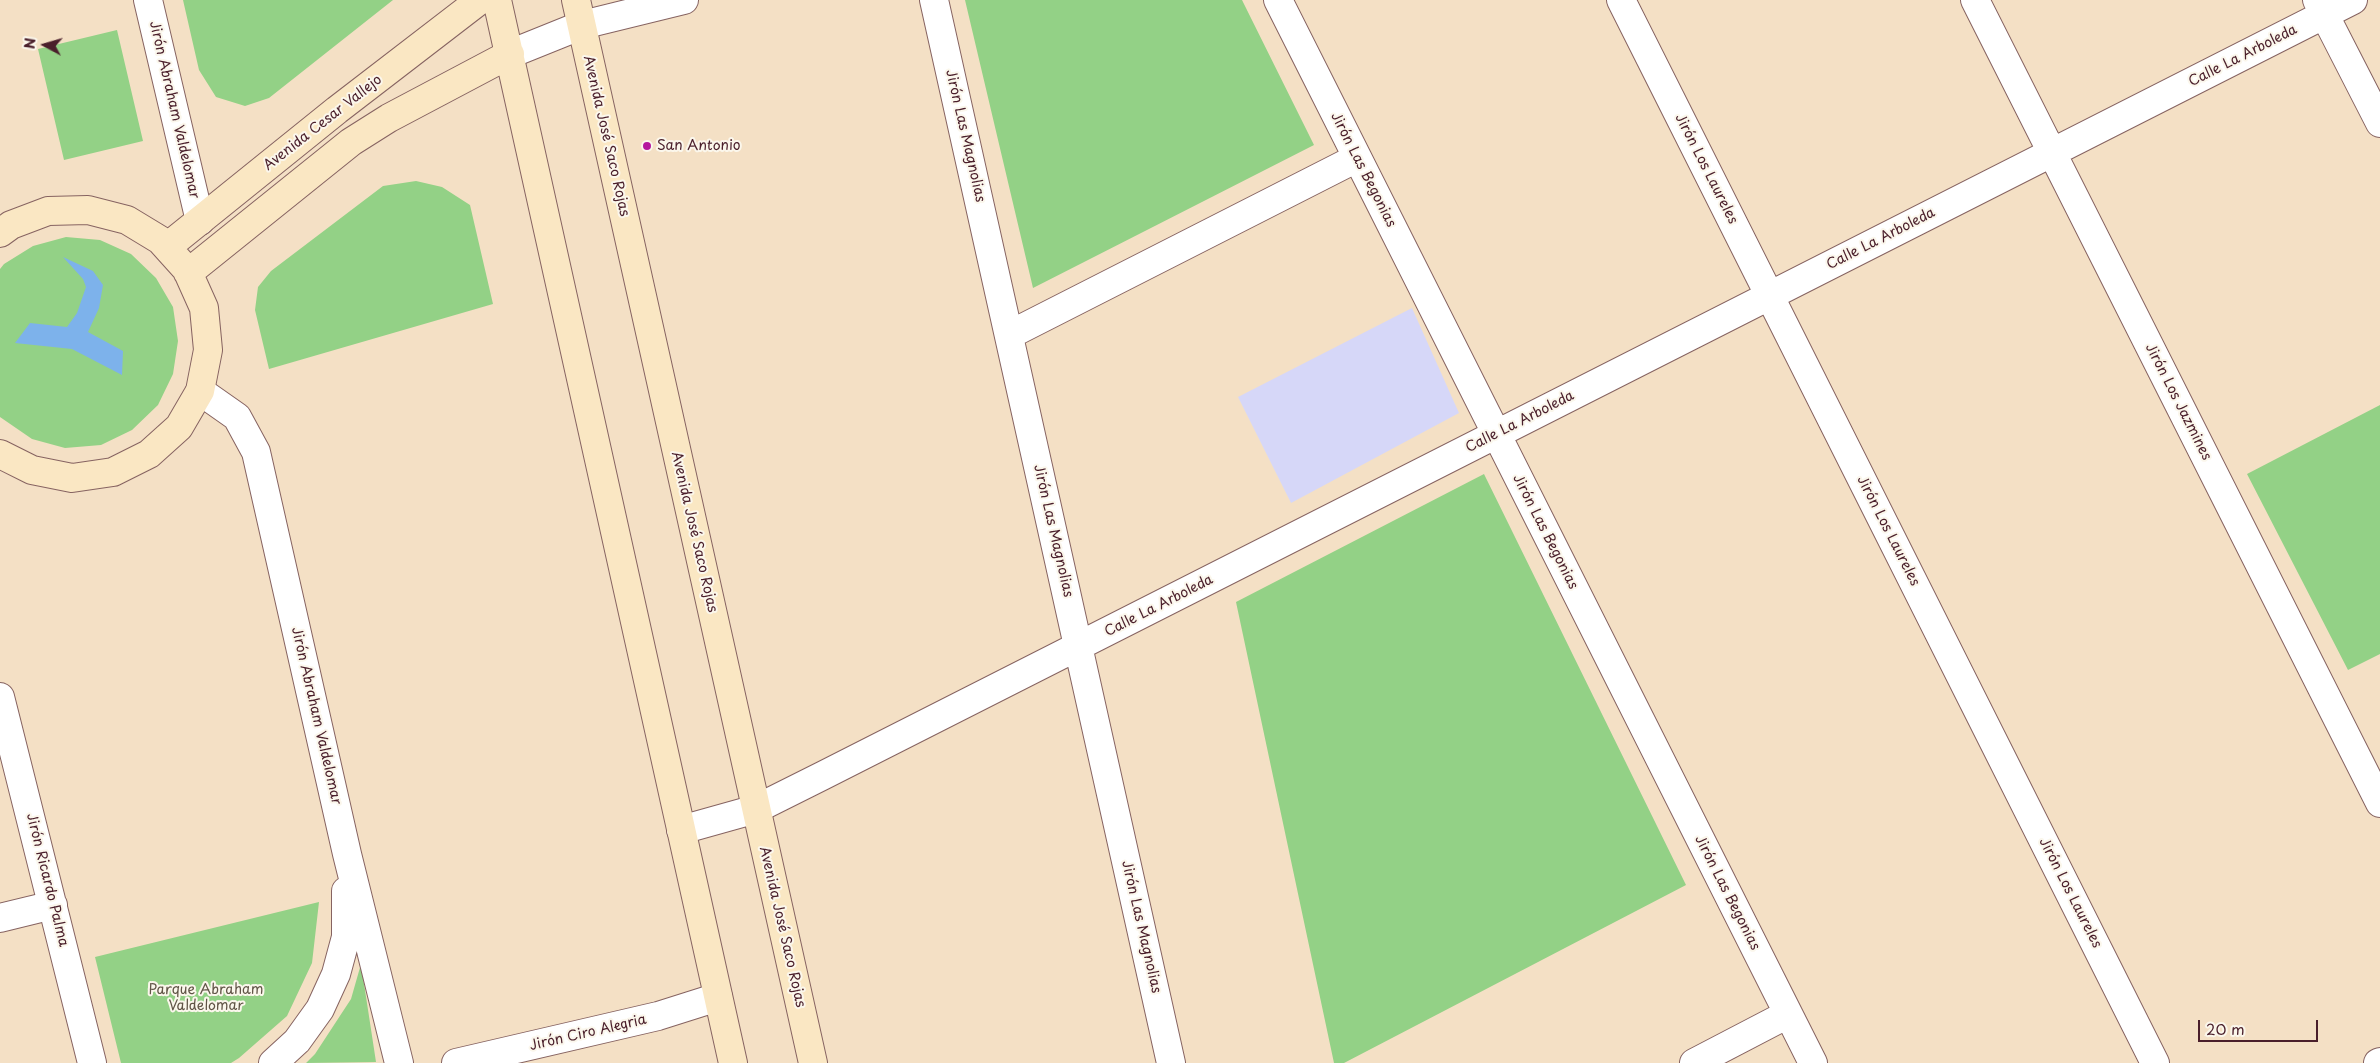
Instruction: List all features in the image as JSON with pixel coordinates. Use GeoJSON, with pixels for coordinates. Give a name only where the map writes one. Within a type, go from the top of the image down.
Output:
{"type":"FeatureCollection","features":[{"type":"Feature","properties":{"kind":"main road","name":"Avenida Cesar Vallejo"},"geometry":{"type":"LineString","coordinates":[[167,247],[337,110],[480,0]]}},
{"type":"Feature","properties":{"kind":"main road"},"geometry":{"type":"LineString","coordinates":[[497,0],[733,1063]]}},
{"type":"Feature","properties":{"kind":"main road","name":"Avenida José Saco Rojas"},"geometry":{"type":"LineString","coordinates":[[579,12],[813,1063]]}},
{"type":"Feature","properties":{"kind":"main road"},"geometry":{"type":"LineString","coordinates":[[188,273],[351,142],[389,118],[510,54]]}},
{"type":"Feature","properties":{"kind":"main road"},"geometry":{"type":"LineString","coordinates":[[0,234],[11,225],[48,211],[88,210],[126,220],[160,240],[188,273],[204,308],[208,350],[200,391],[179,427],[149,454],[113,472],[72,478],[32,470],[0,454]]}},
{"type":"Feature","properties":{"kind":"street","name":"Jirón Abraham Valdelomar"},"geometry":{"type":"LineString","coordinates":[[148,0],[200,221]]}},
{"type":"Feature","properties":{"kind":"street"},"geometry":{"type":"LineString","coordinates":[[510,54],[579,12],[684,0]]}},
{"type":"Feature","properties":{"kind":"street","name":"Jirón Las Magnolias"},"geometry":{"type":"LineString","coordinates":[[934,0],[1171,1063]]}},
{"type":"Feature","properties":{"kind":"street","name":"Jirón Las Begonias"},"geometry":{"type":"LineString","coordinates":[[1278,0],[1813,1063]]}},
{"type":"Feature","properties":{"kind":"street","name":"Jirón Los Laureles"},"geometry":{"type":"LineString","coordinates":[[1621,0],[2155,1063]]}},
{"type":"Feature","properties":{"kind":"street","name":"Jirón Los Jazmines"},"geometry":{"type":"LineString","coordinates":[[1975,0],[2380,803]]}},
{"type":"Feature","properties":{"kind":"street","name":"Calle La Arboleda"},"geometry":{"type":"LineString","coordinates":[[681,830],[756,809],[1078,648],[2052,153],[2321,7],[2353,0]]}},
{"type":"Feature","properties":{"kind":"street"},"geometry":{"type":"LineString","coordinates":[[2321,7],[2380,122]]}},
{"type":"Feature","properties":{"kind":"street"},"geometry":{"type":"LineString","coordinates":[[1009,335],[1357,158]]}},
{"type":"Feature","properties":{"kind":"street","name":"Jirón Abraham Valdelomar"},"geometry":{"type":"LineString","coordinates":[[200,391],[238,416],[256,452],[347,854],[399,1063]]}},
{"type":"Feature","properties":{"kind":"street","name":"Jirón Ricardo Palma"},"geometry":{"type":"LineString","coordinates":[[0,697],[92,1063]]}},
{"type":"Feature","properties":{"kind":"street"},"geometry":{"type":"LineString","coordinates":[[273,1063],[297,1041],[320,1008],[336,974],[346,937],[347,854]]}},
{"type":"Feature","properties":{"kind":"street"},"geometry":{"type":"LineString","coordinates":[[0,918],[53,904]]}},
{"type":"Feature","properties":{"kind":"street","name":"Jirón Ciro Alegria"},"geometry":{"type":"LineString","coordinates":[[456,1063],[658,1016],[718,997]]}},
{"type":"Feature","properties":{"kind":"street"},"geometry":{"type":"LineString","coordinates":[[1694,1063],[1788,1014]]}},
{"type":"Feature","properties":{"kind":"shaded area"},"geometry":{"type":"Polygon","coordinates":[[[1412,308],[1459,413],[1291,503],[1238,397],[1412,308]]]}},
{"type":"Feature","properties":{"kind":"green space"},"geometry":{"type":"Polygon","coordinates":[[[183,0],[393,0],[269,98],[245,106],[216,97],[199,70],[183,0]]]}},
{"type":"Feature","properties":{"kind":"green space"},"geometry":{"type":"Polygon","coordinates":[[[965,0],[1242,0],[1314,145],[1033,288],[965,0]]]}},
{"type":"Feature","properties":{"kind":"green space"},"geometry":{"type":"Polygon","coordinates":[[[117,30],[143,141],[64,160],[38,49],[117,30]]]}},
{"type":"Feature","properties":{"kind":"green space"},"geometry":{"type":"Polygon","coordinates":[[[416,181],[442,187],[470,205],[493,304],[269,369],[255,310],[258,287],[271,271],[383,186],[416,181]]]}},
{"type":"Feature","properties":{"kind":"green space"},"geometry":{"type":"Polygon","coordinates":[[[66,237],[100,240],[131,254],[156,278],[173,307],[178,341],[173,374],[158,405],[132,430],[101,445],[65,448],[32,439],[0,417],[0,269],[4,264],[33,246],[66,237]]]}},
{"type":"Feature","properties":{"kind":"green space"},"geometry":{"type":"Polygon","coordinates":[[[2380,405],[2380,654],[2348,670],[2247,474],[2380,405]]]}},
{"type":"Feature","properties":{"kind":"green space"},"geometry":{"type":"Polygon","coordinates":[[[1484,474],[1686,885],[1344,1063],[1334,1063],[1236,602],[1484,474]]]}},
{"type":"Feature","properties":{"kind":"green space","name":"Parque Abraham Valdelomar"},"geometry":{"type":"Polygon","coordinates":[[[319,902],[312,963],[287,1016],[239,1058],[231,1063],[121,1063],[95,957],[319,902]]]}},
{"type":"Feature","properties":{"kind":"green space"},"geometry":{"type":"Polygon","coordinates":[[[361,964],[376,1062],[306,1063],[315,1054],[351,999],[361,964]]]}},
{"type":"Feature","properties":{"kind":"water"},"geometry":{"type":"Polygon","coordinates":[[[63,257],[93,271],[103,285],[99,308],[88,332],[123,351],[122,375],[72,349],[15,343],[30,323],[67,327],[77,313],[86,287],[83,279],[63,257]]]}},
{"type":"Feature","properties":{"kind":"place","name":"San Antonio"},"geometry":{"type":"Point","coordinates":[647,146]}}]}
